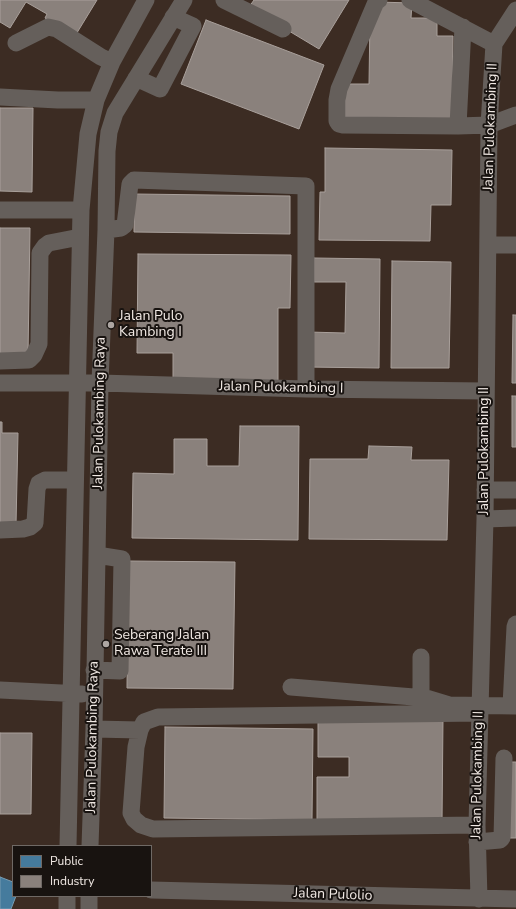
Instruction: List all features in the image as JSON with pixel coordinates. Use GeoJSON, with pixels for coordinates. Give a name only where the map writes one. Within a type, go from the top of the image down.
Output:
{"type":"FeatureCollection","features":[{"type":"Feature","properties":{"kind":"street","name":"Jalan Pulokambing Raya"},"geometry":{"type":"LineString","coordinates":[[90,845],[94,729],[100,383],[106,230],[107,151],[109,132],[115,113],[184,0]]}},
{"type":"Feature","properties":{"kind":"street"},"geometry":{"type":"LineString","coordinates":[[224,0],[283,29]]}},
{"type":"Feature","properties":{"kind":"street"},"geometry":{"type":"LineString","coordinates":[[379,0],[376,2],[339,89],[337,107],[337,121],[339,124],[458,126],[489,124],[516,116]]}},
{"type":"Feature","properties":{"kind":"street"},"geometry":{"type":"LineString","coordinates":[[410,0],[494,44]]}},
{"type":"Feature","properties":{"kind":"street","name":"Jalan Pulokambing Raya"},"geometry":{"type":"LineString","coordinates":[[68,845],[81,210],[88,134],[96,100],[112,62],[144,1]]}},
{"type":"Feature","properties":{"kind":"street","name":"Jalan Pulokambing II"},"geometry":{"type":"LineString","coordinates":[[479,899],[477,833],[485,519],[485,391],[489,124],[494,44],[516,10]]}},
{"type":"Feature","properties":{"kind":"street"},"geometry":{"type":"LineString","coordinates":[[136,78],[160,89],[193,26],[173,17]]}},
{"type":"Feature","properties":{"kind":"street"},"geometry":{"type":"LineString","coordinates":[[16,43],[48,27],[57,29],[101,57],[112,62]]}},
{"type":"Feature","properties":{"kind":"street"},"geometry":{"type":"LineString","coordinates":[[458,126],[463,27]]}},
{"type":"Feature","properties":{"kind":"street"},"geometry":{"type":"LineString","coordinates":[[0,97],[96,100]]}},
{"type":"Feature","properties":{"kind":"street"},"geometry":{"type":"LineString","coordinates":[[106,230],[121,228],[125,225],[130,184],[134,180],[306,186],[306,389]]}},
{"type":"Feature","properties":{"kind":"street"},"geometry":{"type":"LineString","coordinates":[[0,210],[81,210]]}},
{"type":"Feature","properties":{"kind":"street"},"geometry":{"type":"LineString","coordinates":[[0,361],[29,360],[34,355],[40,344],[40,253],[44,246],[49,243],[80,237]]}},
{"type":"Feature","properties":{"kind":"street"},"geometry":{"type":"LineString","coordinates":[[488,245],[516,245]]}},
{"type":"Feature","properties":{"kind":"street","name":"Jalan Pulokambing I"},"geometry":{"type":"LineString","coordinates":[[0,383],[100,383],[306,389],[485,391]]}},
{"type":"Feature","properties":{"kind":"street"},"geometry":{"type":"LineString","coordinates":[[0,530],[23,529],[30,527],[35,523],[37,489],[39,483],[45,480],[75,480]]}},
{"type":"Feature","properties":{"kind":"street"},"geometry":{"type":"LineString","coordinates":[[485,490],[516,490]]}},
{"type":"Feature","properties":{"kind":"street"},"geometry":{"type":"LineString","coordinates":[[485,519],[516,518]]}},
{"type":"Feature","properties":{"kind":"street"},"geometry":{"type":"LineString","coordinates":[[94,670],[120,671],[122,559],[97,555]]}},
{"type":"Feature","properties":{"kind":"street"},"geometry":{"type":"LineString","coordinates":[[479,757],[510,758],[502,838],[500,840],[477,833],[153,829],[141,825],[134,819],[131,813],[136,747],[140,730],[144,722],[158,717],[480,710],[514,706],[516,624]]}},
{"type":"Feature","properties":{"kind":"street"},"geometry":{"type":"LineString","coordinates":[[421,698],[422,657]]}},
{"type":"Feature","properties":{"kind":"street"},"geometry":{"type":"LineString","coordinates":[[291,687],[421,698],[449,705],[480,710]]}},
{"type":"Feature","properties":{"kind":"street"},"geometry":{"type":"LineString","coordinates":[[0,690],[94,694]]}},
{"type":"Feature","properties":{"kind":"street"},"geometry":{"type":"LineString","coordinates":[[94,729],[140,730]]}},
{"type":"Feature","properties":{"kind":"street","name":"Jalan Pulolio"},"geometry":{"type":"LineString","coordinates":[[152,890],[516,899]]}},
{"type":"Feature","properties":{"kind":"street"},"geometry":{"type":"LineString","coordinates":[[67,897],[67,909]]}},
{"type":"Feature","properties":{"kind":"street"},"geometry":{"type":"LineString","coordinates":[[89,897],[89,909]]}},
{"type":"Feature","properties":{"kind":"shaded area"},"geometry":{"type":"Polygon","coordinates":[[[0,0],[516,0],[516,909],[0,909],[0,0]]]}},
{"type":"Feature","properties":{"kind":"building: Public"},"geometry":{"type":"Polygon","coordinates":[[[0,877],[12,882],[12,897],[16,897],[11,909],[0,909],[0,877]]]}},
{"type":"Feature","properties":{"kind":"building: Industry"},"geometry":{"type":"Polygon","coordinates":[[[0,0],[97,0],[75,36],[45,18],[47,14],[26,2],[10,28],[0,22],[0,0]]]}},
{"type":"Feature","properties":{"kind":"building: Industry"},"geometry":{"type":"Polygon","coordinates":[[[254,0],[349,0],[319,49],[249,7],[254,0]]]}},
{"type":"Feature","properties":{"kind":"building: Industry"},"geometry":{"type":"Polygon","coordinates":[[[377,2],[412,3],[411,18],[437,18],[437,36],[453,36],[452,124],[345,122],[345,84],[369,84],[370,17],[377,2]]]}},
{"type":"Feature","properties":{"kind":"building: Industry"},"geometry":{"type":"Polygon","coordinates":[[[206,20],[324,65],[299,129],[181,84],[206,20]]]}},
{"type":"Feature","properties":{"kind":"building: Industry"},"geometry":{"type":"Polygon","coordinates":[[[0,108],[33,108],[32,192],[0,191],[0,108]]]}},
{"type":"Feature","properties":{"kind":"building: Industry"},"geometry":{"type":"Polygon","coordinates":[[[325,148],[452,150],[451,205],[431,205],[430,241],[319,240],[320,192],[325,192],[325,148]]]}},
{"type":"Feature","properties":{"kind":"building: Industry"},"geometry":{"type":"Polygon","coordinates":[[[134,194],[290,196],[290,234],[134,232],[134,194]]]}},
{"type":"Feature","properties":{"kind":"building: Industry"},"geometry":{"type":"Polygon","coordinates":[[[0,228],[30,228],[28,355],[0,355],[0,228]]]}},
{"type":"Feature","properties":{"kind":"building: Industry"},"geometry":{"type":"Polygon","coordinates":[[[138,254],[291,255],[290,308],[278,308],[278,381],[173,379],[173,353],[137,353],[138,254]]]}},
{"type":"Feature","properties":{"kind":"building: Industry"},"geometry":{"type":"Polygon","coordinates":[[[314,258],[380,259],[379,368],[307,367],[308,332],[345,333],[346,282],[314,282],[314,258]]]}},
{"type":"Feature","properties":{"kind":"building: Industry"},"geometry":{"type":"Polygon","coordinates":[[[392,261],[451,262],[449,368],[391,368],[392,261]]]}},
{"type":"Feature","properties":{"kind":"building: Industry"},"geometry":{"type":"Polygon","coordinates":[[[513,315],[516,315],[516,383],[512,383],[513,315]]]}},
{"type":"Feature","properties":{"kind":"building: Industry"},"geometry":{"type":"Polygon","coordinates":[[[512,396],[516,396],[516,447],[512,447],[512,396]]]}},
{"type":"Feature","properties":{"kind":"building: Industry"},"geometry":{"type":"Polygon","coordinates":[[[0,422],[2,422],[2,433],[18,433],[16,525],[0,525],[0,422]]]}},
{"type":"Feature","properties":{"kind":"building: Industry"},"geometry":{"type":"Polygon","coordinates":[[[240,426],[299,426],[298,540],[132,538],[133,473],[174,474],[174,439],[207,439],[207,466],[239,466],[240,426]]]}},
{"type":"Feature","properties":{"kind":"building: Industry"},"geometry":{"type":"Polygon","coordinates":[[[369,446],[412,447],[411,460],[449,460],[447,540],[309,539],[310,459],[368,459],[369,446]]]}},
{"type":"Feature","properties":{"kind":"building: Industry"},"geometry":{"type":"Polygon","coordinates":[[[128,561],[235,562],[233,689],[127,688],[128,561]]]}},
{"type":"Feature","properties":{"kind":"building: Industry"},"geometry":{"type":"Polygon","coordinates":[[[318,716],[443,717],[442,822],[317,820],[317,777],[349,777],[349,757],[318,757],[318,716]]]}},
{"type":"Feature","properties":{"kind":"building: Industry"},"geometry":{"type":"Polygon","coordinates":[[[165,727],[313,729],[312,820],[164,818],[165,727]]]}},
{"type":"Feature","properties":{"kind":"building: Industry"},"geometry":{"type":"Polygon","coordinates":[[[0,733],[32,733],[31,814],[0,814],[0,733]]]}},
{"type":"Feature","properties":{"kind":"building: Industry"},"geometry":{"type":"Polygon","coordinates":[[[508,762],[516,762],[516,838],[507,838],[508,762]]]}},
{"type":"Feature","properties":{"kind":"place","name":"Jalan Pulo Kambing I"},"geometry":{"type":"Point","coordinates":[111,325]}},
{"type":"Feature","properties":{"kind":"place","name":"Seberang Jalan Rawa Terate III"},"geometry":{"type":"Point","coordinates":[106,644]}}]}
